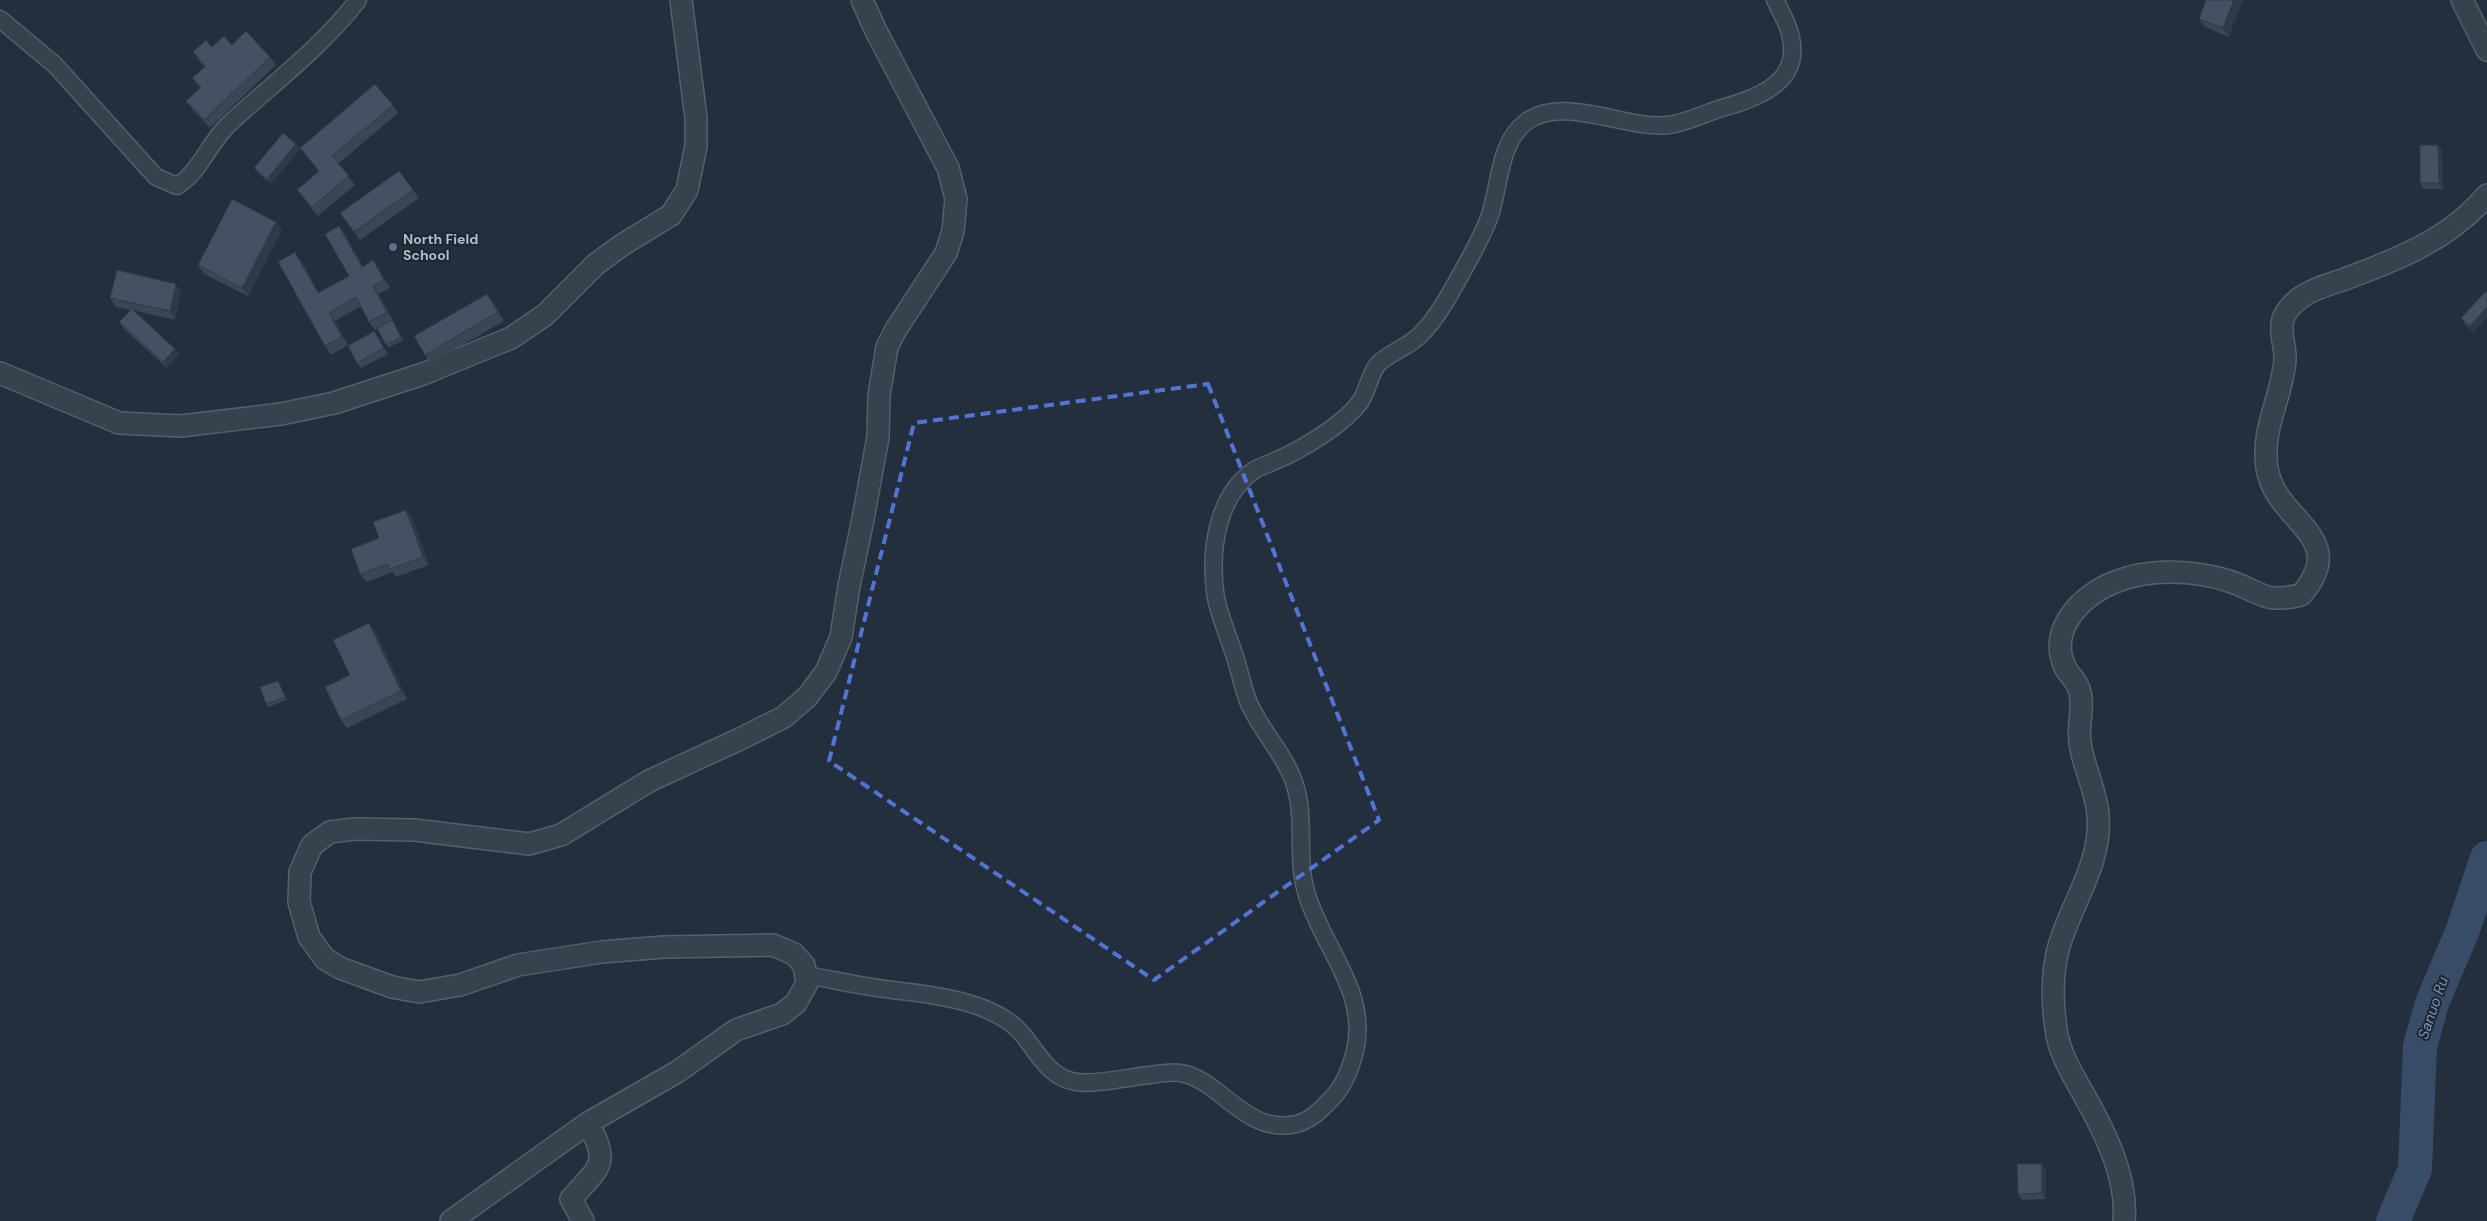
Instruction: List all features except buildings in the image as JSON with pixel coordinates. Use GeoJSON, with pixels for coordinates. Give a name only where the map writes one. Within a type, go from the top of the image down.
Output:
{"type":"FeatureCollection","features":[{"type":"Feature","properties":{"kind":"street"},"geometry":{"type":"LineString","coordinates":[[0,19],[55,65],[156,177],[177,186],[188,179],[203,161],[213,142],[223,131],[311,52],[358,0]]}},
{"type":"Feature","properties":{"kind":"street"},"geometry":{"type":"LineString","coordinates":[[0,373],[119,423],[181,426],[281,414],[334,403],[423,374],[511,338],[545,315],[596,264],[622,245],[671,215],[687,190],[696,146],[696,118],[681,0]]}},
{"type":"Feature","properties":{"kind":"street"},"geometry":{"type":"LineString","coordinates":[[451,1221],[588,1123],[677,1072],[736,1030],[782,1014],[796,1003],[807,984],[804,964],[794,954],[773,945],[664,947],[551,958],[518,965],[460,985],[419,992],[392,987],[340,968],[325,959],[309,937],[300,902],[300,872],[312,845],[330,832],[354,828],[414,830],[529,844],[561,835],[648,781],[740,740],[784,717],[807,697],[826,672],[841,637],[849,586],[864,519],[878,437],[879,395],[887,347],[946,253],[953,231],[956,199],[948,168],[936,141],[884,46],[862,0]]}},
{"type":"Feature","properties":{"kind":"street"},"geometry":{"type":"LineString","coordinates":[[806,975],[871,987],[928,994],[967,1002],[986,1009],[1009,1021],[1024,1035],[1035,1054],[1048,1067],[1075,1082],[1181,1072],[1200,1080],[1247,1115],[1264,1122],[1290,1125],[1315,1116],[1340,1090],[1352,1064],[1359,1035],[1359,1014],[1349,984],[1321,931],[1307,895],[1299,862],[1302,805],[1292,774],[1270,742],[1248,700],[1215,595],[1214,562],[1220,516],[1236,487],[1256,468],[1300,448],[1341,419],[1362,400],[1370,378],[1379,363],[1420,336],[1461,274],[1489,220],[1503,160],[1510,142],[1526,122],[1554,110],[1638,124],[1670,125],[1748,100],[1769,91],[1786,73],[1793,52],[1791,32],[1774,0]]}},
{"type":"Feature","properties":{"kind":"street"},"geometry":{"type":"LineString","coordinates":[[2462,0],[2487,50]]}},
{"type":"Feature","properties":{"kind":"street"},"geometry":{"type":"LineString","coordinates":[[2124,1221],[2125,1205],[2115,1161],[2092,1110],[2068,1066],[2057,1036],[2053,1000],[2053,978],[2059,946],[2094,858],[2098,816],[2095,791],[2080,743],[2081,702],[2079,688],[2064,666],[2061,650],[2060,643],[2064,626],[2071,613],[2096,592],[2116,581],[2164,571],[2229,581],[2270,599],[2301,595],[2311,584],[2318,566],[2319,550],[2310,533],[2275,491],[2267,470],[2265,452],[2269,421],[2281,382],[2285,359],[2282,340],[2283,319],[2293,304],[2304,296],[2382,264],[2446,233],[2472,213],[2487,195]]}},
{"type":"Feature","properties":{"kind":"street"},"geometry":{"type":"LineString","coordinates":[[583,1221],[571,1199],[600,1164],[601,1147],[588,1123]]}},
{"type":"Feature","properties":{"kind":"highlighted area"},"geometry":{"type":"Polygon","coordinates":[[[1208,384],[1379,820],[1154,980],[829,761],[914,423],[1208,384]]]}},
{"type":"Feature","properties":{"kind":"waterway","name":"Sanuo Ru"},"geometry":{"type":"LineString","coordinates":[[2393,1221],[2415,1169],[2420,1046],[2432,1003],[2462,932],[2487,858]]}},
{"type":"Feature","properties":{"kind":"place","name":"North Field School"},"geometry":{"type":"Point","coordinates":[393,247]}}]}
